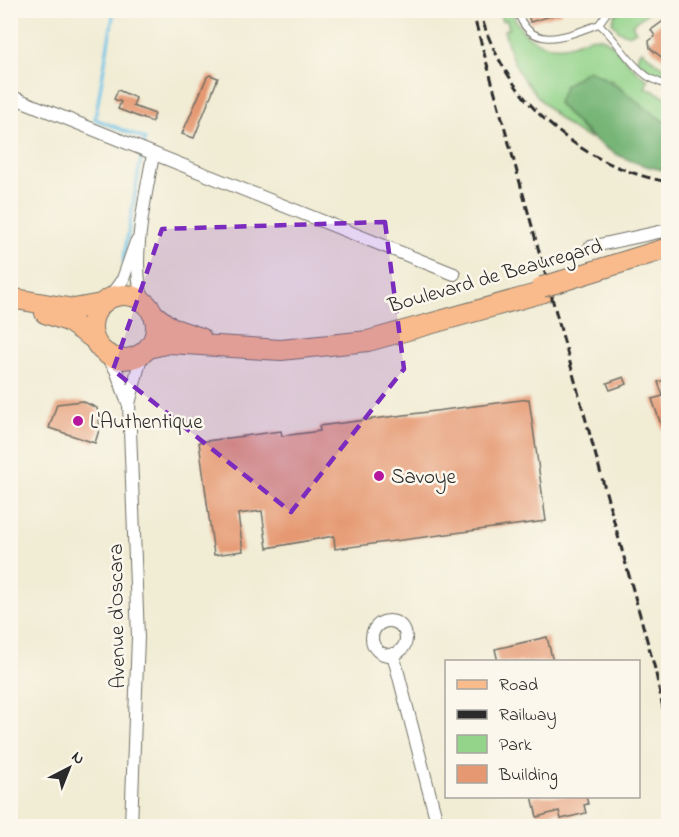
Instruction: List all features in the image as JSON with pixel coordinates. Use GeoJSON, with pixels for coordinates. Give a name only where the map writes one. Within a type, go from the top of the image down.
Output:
{"type":"FeatureCollection","features":[{"type":"Feature","properties":{"kind":"main road","name":"Boulevard de Beauregard"},"geometry":{"type":"LineString","coordinates":[[563,284],[669,248]]}},
{"type":"Feature","properties":{"kind":"main road","name":"Boulevard de Beauregard"},"geometry":{"type":"LineString","coordinates":[[335,342],[543,290],[669,254]]}},
{"type":"Feature","properties":{"kind":"main road"},"geometry":{"type":"LineString","coordinates":[[10,298],[74,309],[126,295],[148,308],[171,328],[205,339],[278,343],[335,342]]}},
{"type":"Feature","properties":{"kind":"main road"},"geometry":{"type":"LineString","coordinates":[[99,346],[92,320],[105,301]]}},
{"type":"Feature","properties":{"kind":"main road"},"geometry":{"type":"LineString","coordinates":[[10,304],[60,318],[84,330],[99,346],[124,359],[169,343],[262,350],[335,342]]}},
{"type":"Feature","properties":{"kind":"main road"},"geometry":{"type":"LineString","coordinates":[[145,351],[156,328],[148,308]]}},
{"type":"Feature","properties":{"kind":"street"},"geometry":{"type":"LineString","coordinates":[[10,96],[454,274]]}},
{"type":"Feature","properties":{"kind":"street"},"geometry":{"type":"LineString","coordinates":[[148,308],[139,278],[141,230],[153,154]]}},
{"type":"Feature","properties":{"kind":"street"},"geometry":{"type":"LineString","coordinates":[[105,301],[126,273],[141,230]]}},
{"type":"Feature","properties":{"kind":"street"},"geometry":{"type":"LineString","coordinates":[[590,247],[669,230]]}},
{"type":"Feature","properties":{"kind":"street","name":"Avenue d'Oscara"},"geometry":{"type":"LineString","coordinates":[[99,346],[113,364],[129,404]]}},
{"type":"Feature","properties":{"kind":"street","name":"Avenue d'Oscara"},"geometry":{"type":"LineString","coordinates":[[132,826],[138,638],[129,404],[145,351]]}},
{"type":"Feature","properties":{"kind":"street"},"geometry":{"type":"LineString","coordinates":[[393,654],[438,826]]}},
{"type":"Feature","properties":{"kind":"lane"},"geometry":{"type":"LineString","coordinates":[[517,10],[526,29],[541,37],[560,39],[599,24],[609,10]]}},
{"type":"Feature","properties":{"kind":"lane"},"geometry":{"type":"LineString","coordinates":[[599,24],[614,37],[628,58],[647,76],[669,86]]}},
{"type":"Feature","properties":{"kind":"highlighted area"},"geometry":{"type":"Polygon","coordinates":[[[385,222],[404,369],[291,512],[113,370],[162,229],[385,222]]]}},
{"type":"Feature","properties":{"kind":"green space"},"geometry":{"type":"Polygon","coordinates":[[[499,11],[512,11],[519,27],[525,33],[546,45],[564,46],[594,37],[609,42],[635,70],[648,80],[645,87],[668,98],[668,124],[645,109],[611,80],[558,103],[590,138],[580,134],[546,106],[519,72],[504,30],[509,29],[507,20],[502,21],[499,11]]]}},
{"type":"Feature","properties":{"kind":"green space"},"geometry":{"type":"Polygon","coordinates":[[[650,11],[632,25],[636,31],[629,35],[619,31],[612,22],[616,13],[650,11]]]}},
{"type":"Feature","properties":{"kind":"green space"},"geometry":{"type":"Polygon","coordinates":[[[643,51],[668,69],[668,80],[648,70],[637,60],[639,52],[643,51]]]}},
{"type":"Feature","properties":{"kind":"green space"},"geometry":{"type":"Polygon","coordinates":[[[588,70],[620,88],[668,124],[668,171],[633,162],[606,148],[582,129],[558,103],[565,85],[588,70]]]}},
{"type":"Feature","properties":{"kind":"building"},"geometry":{"type":"Polygon","coordinates":[[[527,10],[561,10],[561,13],[530,22],[527,10]]]}},
{"type":"Feature","properties":{"kind":"building"},"geometry":{"type":"Polygon","coordinates":[[[669,17],[669,63],[650,48],[649,41],[655,36],[651,30],[669,17]]]}},
{"type":"Feature","properties":{"kind":"building"},"geometry":{"type":"Polygon","coordinates":[[[210,75],[218,78],[194,138],[182,134],[207,77],[210,75]]]}},
{"type":"Feature","properties":{"kind":"building"},"geometry":{"type":"Polygon","coordinates":[[[118,90],[136,98],[133,106],[155,114],[152,122],[118,109],[121,102],[114,99],[118,90]]]}},
{"type":"Feature","properties":{"kind":"building"},"geometry":{"type":"Polygon","coordinates":[[[624,377],[627,384],[610,390],[607,383],[624,377]]]}},
{"type":"Feature","properties":{"kind":"building"},"geometry":{"type":"Polygon","coordinates":[[[669,379],[669,442],[667,442],[652,399],[663,396],[658,382],[669,379]]]}},
{"type":"Feature","properties":{"kind":"building"},"geometry":{"type":"Polygon","coordinates":[[[529,399],[546,521],[335,549],[334,536],[267,548],[262,511],[238,514],[243,551],[214,555],[199,442],[281,431],[282,436],[320,431],[319,426],[529,399]]]}},
{"type":"Feature","properties":{"kind":"building"},"geometry":{"type":"Polygon","coordinates":[[[82,401],[97,408],[100,427],[95,443],[49,428],[57,404],[82,401]]]}},
{"type":"Feature","properties":{"kind":"building"},"geometry":{"type":"Polygon","coordinates":[[[547,637],[553,660],[498,660],[495,649],[547,637]]]}},
{"type":"Feature","properties":{"kind":"building"},"geometry":{"type":"Polygon","coordinates":[[[532,798],[586,798],[588,804],[584,805],[586,813],[561,819],[559,811],[537,817],[532,798]]]}},
{"type":"Feature","properties":{"kind":"waterway"},"geometry":{"type":"LineString","coordinates":[[114,10],[95,119],[145,139],[143,146]]}},
{"type":"Feature","properties":{"kind":"waterway"},"geometry":{"type":"LineString","coordinates":[[123,262],[142,153]]}},
{"type":"Feature","properties":{"kind":"railway"},"geometry":{"type":"LineString","coordinates":[[472,10],[655,669],[668,733]]}},
{"type":"Feature","properties":{"kind":"railway"},"geometry":{"type":"LineString","coordinates":[[483,22],[495,52],[512,80],[531,105],[554,128],[607,162],[637,174],[668,182]]}},
{"type":"Feature","properties":{"kind":"place","name":"L'Authentique"},"geometry":{"type":"Point","coordinates":[78,421]}},
{"type":"Feature","properties":{"kind":"place","name":"Savoye"},"geometry":{"type":"Point","coordinates":[379,476]}}]}
